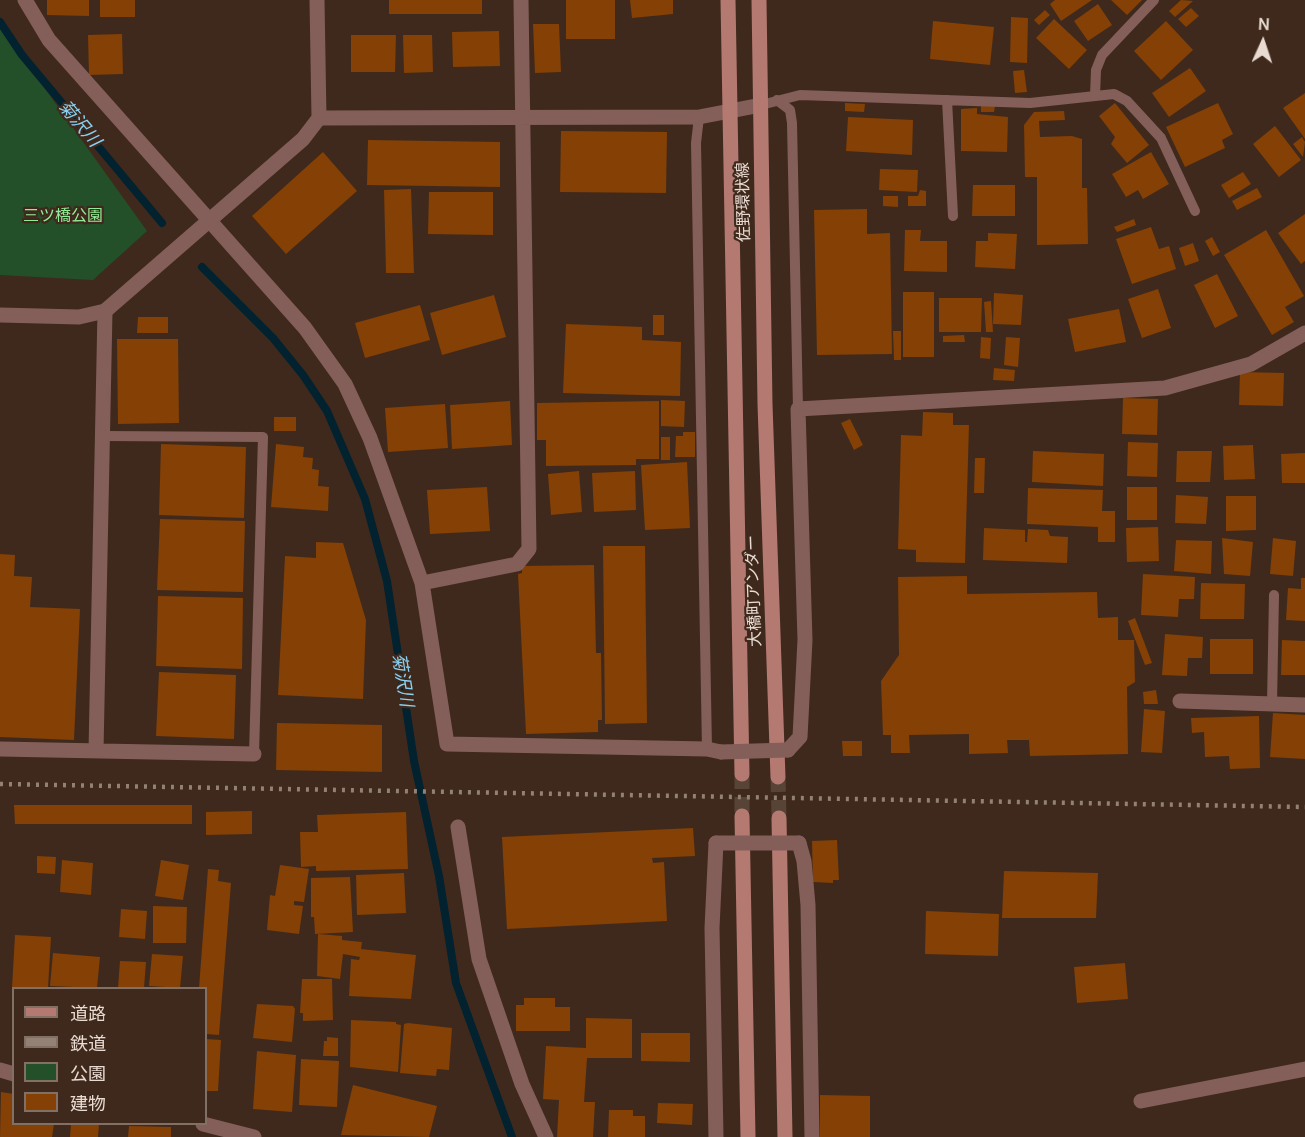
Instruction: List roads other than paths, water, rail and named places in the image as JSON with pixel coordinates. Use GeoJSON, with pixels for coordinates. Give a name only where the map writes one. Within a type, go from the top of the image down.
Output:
{"type":"FeatureCollection","features":[{"type":"Feature","properties":{"kind":"main road","name":"佐野環状線"},"geometry":{"type":"LineString","coordinates":[[728,0],[735,402]]}},
{"type":"Feature","properties":{"kind":"main road","name":"佐野環状線"},"geometry":{"type":"LineString","coordinates":[[759,0],[765,404]]}},
{"type":"Feature","properties":{"kind":"main road","name":"大橋町アンダー"},"geometry":{"type":"LineString","coordinates":[[735,402],[741,774]]}},
{"type":"Feature","properties":{"kind":"main road","name":"大橋町アンダー"},"geometry":{"type":"LineString","coordinates":[[765,404],[778,777]]}},
{"type":"Feature","properties":{"kind":"main road"},"geometry":{"type":"LineString","coordinates":[[742,816],[748,1137]]}},
{"type":"Feature","properties":{"kind":"main road"},"geometry":{"type":"LineString","coordinates":[[779,818],[785,1137]]}},
{"type":"Feature","properties":{"kind":"street"},"geometry":{"type":"LineString","coordinates":[[25,0],[49,40],[305,328],[345,384],[370,438],[422,583],[447,744],[788,750],[800,737],[805,640],[798,409],[1165,387],[1251,364],[1305,333]]}},
{"type":"Feature","properties":{"kind":"street"},"geometry":{"type":"LineString","coordinates":[[0,315],[79,317],[105,311],[303,139],[319,118],[317,0]]}},
{"type":"Feature","properties":{"kind":"street"},"geometry":{"type":"LineString","coordinates":[[422,583],[517,564],[529,549],[521,0]]}},
{"type":"Feature","properties":{"kind":"street"},"geometry":{"type":"LineString","coordinates":[[319,118],[699,117],[761,105]]}},
{"type":"Feature","properties":{"kind":"street"},"geometry":{"type":"LineString","coordinates":[[96,751],[105,311]]}},
{"type":"Feature","properties":{"kind":"street"},"geometry":{"type":"LineString","coordinates":[[1180,701],[1305,705]]}},
{"type":"Feature","properties":{"kind":"street"},"geometry":{"type":"LineString","coordinates":[[0,749],[254,754]]}},
{"type":"Feature","properties":{"kind":"street"},"geometry":{"type":"LineString","coordinates":[[458,827],[479,959],[522,1084],[546,1137]]}},
{"type":"Feature","properties":{"kind":"street"},"geometry":{"type":"LineString","coordinates":[[716,1137],[712,928],[716,843],[799,843],[804,861],[808,905],[812,1137]]}},
{"type":"Feature","properties":{"kind":"street"},"geometry":{"type":"LineString","coordinates":[[1141,1101],[1305,1069]]}},
{"type":"Feature","properties":{"kind":"street"},"geometry":{"type":"LineString","coordinates":[[207,1125],[254,1137]]}},
{"type":"Feature","properties":{"kind":"lane"},"geometry":{"type":"LineString","coordinates":[[1095,96],[1096,70],[1102,55],[1154,0]]}},
{"type":"Feature","properties":{"kind":"lane"},"geometry":{"type":"LineString","coordinates":[[761,105],[800,95],[1030,103],[1114,94],[1127,101],[1161,138],[1195,211]]}},
{"type":"Feature","properties":{"kind":"lane"},"geometry":{"type":"LineString","coordinates":[[777,100],[790,110],[792,123],[798,409]]}},
{"type":"Feature","properties":{"kind":"lane"},"geometry":{"type":"LineString","coordinates":[[947,100],[952,216]]}},
{"type":"Feature","properties":{"kind":"lane"},"geometry":{"type":"LineString","coordinates":[[699,117],[696,143],[714,750]]}},
{"type":"Feature","properties":{"kind":"lane"},"geometry":{"type":"LineString","coordinates":[[104,435],[263,437],[254,754]]}},
{"type":"Feature","properties":{"kind":"lane"},"geometry":{"type":"LineString","coordinates":[[1272,704],[1274,595]]}},
{"type":"Feature","properties":{"kind":"waterway","name":"菊沢川"},"geometry":{"type":"LineString","coordinates":[[0,22],[22,55],[162,223]]}},
{"type":"Feature","properties":{"kind":"waterway","name":"菊沢川"},"geometry":{"type":"LineString","coordinates":[[202,267],[273,338],[303,375],[327,411],[365,499],[387,581],[414,761],[439,876],[456,983],[512,1137]]}},
{"type":"Feature","properties":{"kind":"tunnel"},"geometry":{"type":"LineString","coordinates":[[742,774],[742,816]]}},
{"type":"Feature","properties":{"kind":"tunnel"},"geometry":{"type":"LineString","coordinates":[[778,777],[779,818]]}},
{"type":"Feature","properties":{"kind":"railway"},"geometry":{"type":"LineString","coordinates":[[0,784],[1305,807]]}},
{"type":"Feature","properties":{"kind":"park label","name":"三ツ橋公園"},"geometry":{"type":"Point","coordinates":[63,217]}}]}
